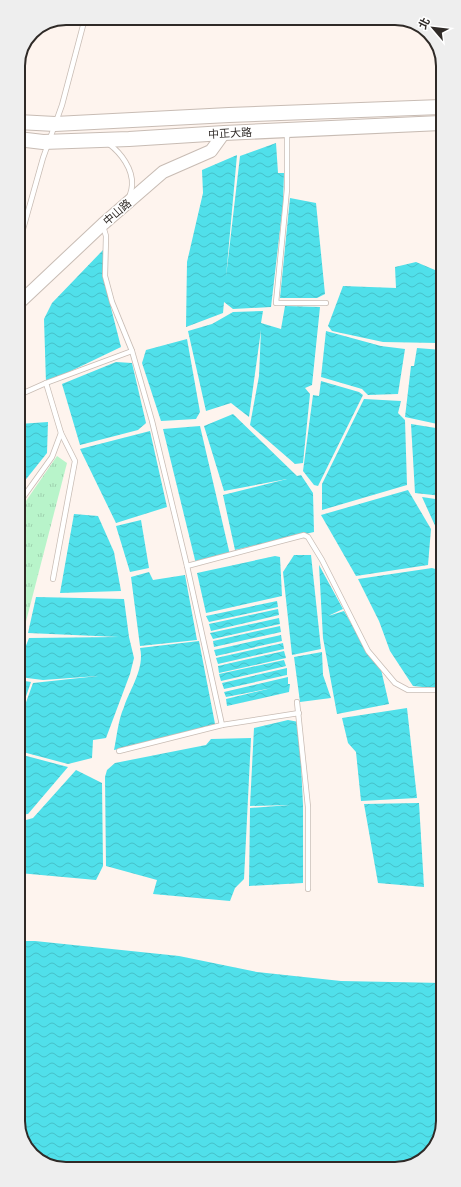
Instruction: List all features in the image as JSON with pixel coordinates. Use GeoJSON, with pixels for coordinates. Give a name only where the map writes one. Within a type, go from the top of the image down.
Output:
{"type":"FeatureCollection","features":[{"type":"Feature","properties":{"kind":"main road","name":"中正大路"},"geometry":{"type":"LineString","coordinates":[[25,122],[55,124],[436,107]]}},
{"type":"Feature","properties":{"kind":"main road","name":"中正大路"},"geometry":{"type":"LineString","coordinates":[[25,139],[49,141],[128,140],[224,133],[436,123]]}},
{"type":"Feature","properties":{"kind":"street","name":"中山路"},"geometry":{"type":"LineString","coordinates":[[25,297],[103,224],[163,172],[211,151],[224,133]]}},
{"type":"Feature","properties":{"kind":"lane"},"geometry":{"type":"LineString","coordinates":[[25,222],[43,158],[62,105],[83,25]]}},
{"type":"Feature","properties":{"kind":"lane"},"geometry":{"type":"LineString","coordinates":[[287,130],[287,189],[276,303],[326,304]]}},
{"type":"Feature","properties":{"kind":"lane"},"geometry":{"type":"LineString","coordinates":[[100,140],[117,150],[126,162],[132,185],[128,202]]}},
{"type":"Feature","properties":{"kind":"lane"},"geometry":{"type":"LineString","coordinates":[[103,224],[106,236],[105,276],[112,302],[132,351],[152,421],[187,566],[222,725]]}},
{"type":"Feature","properties":{"kind":"lane"},"geometry":{"type":"LineString","coordinates":[[25,392],[132,351]]}},
{"type":"Feature","properties":{"kind":"lane"},"geometry":{"type":"LineString","coordinates":[[46,383],[61,432],[75,461],[53,579]]}},
{"type":"Feature","properties":{"kind":"lane"},"geometry":{"type":"LineString","coordinates":[[25,495],[52,457],[61,432]]}},
{"type":"Feature","properties":{"kind":"lane"},"geometry":{"type":"LineString","coordinates":[[187,566],[304,535],[308,537],[322,560],[368,651],[395,683],[408,690],[436,690]]}},
{"type":"Feature","properties":{"kind":"lane"},"geometry":{"type":"LineString","coordinates":[[297,702],[308,807],[308,889]]}},
{"type":"Feature","properties":{"kind":"lane"},"geometry":{"type":"LineString","coordinates":[[119,751],[222,725],[299,712]]}},
{"type":"Feature","properties":{"kind":"green space"},"geometry":{"type":"Polygon","coordinates":[[[57,456],[67,463],[25,625],[25,502],[57,456]]]}},
{"type":"Feature","properties":{"kind":"water"},"geometry":{"type":"Polygon","coordinates":[[[276,143],[278,173],[284,173],[283,204],[271,307],[233,309],[224,302],[223,313],[186,327],[187,262],[203,193],[202,170],[237,155],[226,277],[240,156],[276,143]]]}},
{"type":"Feature","properties":{"kind":"water"},"geometry":{"type":"Polygon","coordinates":[[[290,198],[316,203],[325,294],[317,298],[280,298],[290,198]]]}},
{"type":"Feature","properties":{"kind":"water"},"geometry":{"type":"Polygon","coordinates":[[[103,250],[111,308],[121,347],[46,383],[44,319],[52,303],[103,250]]]}},
{"type":"Feature","properties":{"kind":"water"},"geometry":{"type":"Polygon","coordinates":[[[416,262],[435,270],[436,343],[383,342],[332,331],[328,326],[343,286],[396,288],[395,267],[416,262]]]}},
{"type":"Feature","properties":{"kind":"water"},"geometry":{"type":"Polygon","coordinates":[[[285,306],[320,307],[312,385],[305,388],[310,394],[303,463],[295,464],[250,425],[259,376],[261,330],[249,417],[231,403],[206,411],[188,331],[212,324],[233,312],[263,311],[261,323],[281,329],[285,306]]]}},
{"type":"Feature","properties":{"kind":"water"},"geometry":{"type":"Polygon","coordinates":[[[326,331],[381,346],[405,349],[398,394],[368,395],[362,389],[321,377],[326,331]]]}},
{"type":"Feature","properties":{"kind":"water"},"geometry":{"type":"Polygon","coordinates":[[[187,339],[200,412],[196,419],[161,421],[142,363],[146,350],[187,339]]]}},
{"type":"Feature","properties":{"kind":"water"},"geometry":{"type":"Polygon","coordinates":[[[417,348],[436,350],[436,424],[405,417],[411,366],[414,366],[417,348]]]}},
{"type":"Feature","properties":{"kind":"water"},"geometry":{"type":"Polygon","coordinates":[[[116,362],[132,363],[146,423],[138,430],[80,445],[62,384],[116,362]]]}},
{"type":"Feature","properties":{"kind":"water"},"geometry":{"type":"Polygon","coordinates":[[[321,381],[359,392],[363,395],[318,486],[314,485],[303,471],[313,395],[319,396],[321,381]]]}},
{"type":"Feature","properties":{"kind":"water"},"geometry":{"type":"Polygon","coordinates":[[[364,399],[401,401],[398,413],[405,420],[407,485],[322,510],[322,484],[364,399]]]}},
{"type":"Feature","properties":{"kind":"water"},"geometry":{"type":"Polygon","coordinates":[[[233,414],[297,476],[301,475],[313,493],[314,532],[235,550],[223,495],[287,479],[224,491],[204,426],[233,414]]]}},
{"type":"Feature","properties":{"kind":"water"},"geometry":{"type":"Polygon","coordinates":[[[48,422],[47,453],[25,480],[25,424],[48,422]]]}},
{"type":"Feature","properties":{"kind":"water"},"geometry":{"type":"Polygon","coordinates":[[[411,424],[436,428],[436,495],[415,493],[411,424]]]}},
{"type":"Feature","properties":{"kind":"water"},"geometry":{"type":"Polygon","coordinates":[[[200,426],[230,555],[196,564],[163,429],[200,426]]]}},
{"type":"Feature","properties":{"kind":"water"},"geometry":{"type":"Polygon","coordinates":[[[150,431],[167,507],[116,523],[80,449],[150,431]]]}},
{"type":"Feature","properties":{"kind":"water"},"geometry":{"type":"Polygon","coordinates":[[[408,490],[431,529],[428,565],[356,576],[321,515],[408,490]]]}},
{"type":"Feature","properties":{"kind":"water"},"geometry":{"type":"Polygon","coordinates":[[[422,497],[436,499],[436,528],[422,497]]]}},
{"type":"Feature","properties":{"kind":"water"},"geometry":{"type":"Polygon","coordinates":[[[74,514],[98,516],[114,552],[121,591],[60,593],[74,514]]]}},
{"type":"Feature","properties":{"kind":"water"},"geometry":{"type":"Polygon","coordinates":[[[141,520],[149,568],[130,572],[116,526],[141,520]]]}},
{"type":"Feature","properties":{"kind":"water"},"geometry":{"type":"Polygon","coordinates":[[[294,555],[311,555],[321,649],[292,655],[283,572],[294,555]]]}},
{"type":"Feature","properties":{"kind":"water"},"geometry":{"type":"Polygon","coordinates":[[[275,556],[280,557],[282,596],[206,613],[197,573],[275,556]]]}},
{"type":"Feature","properties":{"kind":"water"},"geometry":{"type":"Polygon","coordinates":[[[319,565],[343,609],[328,616],[344,611],[355,630],[357,629],[380,665],[389,704],[337,714],[323,638],[319,565]]]}},
{"type":"Feature","properties":{"kind":"water"},"geometry":{"type":"Polygon","coordinates":[[[432,568],[436,569],[436,688],[413,686],[390,651],[379,621],[358,579],[432,568]]]}},
{"type":"Feature","properties":{"kind":"water"},"geometry":{"type":"Polygon","coordinates":[[[149,572],[153,580],[185,575],[197,640],[140,646],[131,577],[149,572]]]}},
{"type":"Feature","properties":{"kind":"water"},"geometry":{"type":"Polygon","coordinates":[[[36,597],[124,599],[129,637],[134,658],[130,674],[106,738],[93,740],[92,758],[68,764],[25,753],[25,705],[33,683],[98,676],[43,680],[25,678],[25,648],[29,638],[119,637],[28,633],[36,597]]]}},
{"type":"Feature","properties":{"kind":"water"},"geometry":{"type":"Polygon","coordinates":[[[277,601],[278,607],[209,622],[206,616],[277,601]]]}},
{"type":"Feature","properties":{"kind":"water"},"geometry":{"type":"Polygon","coordinates":[[[278,609],[279,615],[211,631],[209,624],[278,609]]]}},
{"type":"Feature","properties":{"kind":"water"},"geometry":{"type":"Polygon","coordinates":[[[279,618],[280,624],[213,639],[210,633],[279,618]]]}},
{"type":"Feature","properties":{"kind":"water"},"geometry":{"type":"Polygon","coordinates":[[[280,626],[281,632],[214,647],[213,641],[280,626]]]}},
{"type":"Feature","properties":{"kind":"water"},"geometry":{"type":"Polygon","coordinates":[[[281,635],[282,641],[216,656],[214,650],[281,635]]]}},
{"type":"Feature","properties":{"kind":"water"},"geometry":{"type":"Polygon","coordinates":[[[199,641],[216,729],[114,750],[120,717],[139,671],[141,656],[140,648],[199,641]]]}},
{"type":"Feature","properties":{"kind":"water"},"geometry":{"type":"Polygon","coordinates":[[[283,643],[284,649],[218,664],[216,658],[283,643]]]}},
{"type":"Feature","properties":{"kind":"water"},"geometry":{"type":"Polygon","coordinates":[[[284,651],[286,658],[219,673],[218,666],[284,651]]]}},
{"type":"Feature","properties":{"kind":"water"},"geometry":{"type":"Polygon","coordinates":[[[322,652],[323,675],[331,698],[300,702],[294,657],[322,652]]]}},
{"type":"Feature","properties":{"kind":"water"},"geometry":{"type":"Polygon","coordinates":[[[284,660],[286,666],[221,681],[219,674],[284,660]]]}},
{"type":"Feature","properties":{"kind":"water"},"geometry":{"type":"Polygon","coordinates":[[[287,668],[287,675],[224,689],[222,683],[287,668]]]}},
{"type":"Feature","properties":{"kind":"water"},"geometry":{"type":"Polygon","coordinates":[[[288,677],[288,684],[290,684],[289,692],[227,706],[226,699],[272,688],[226,697],[224,692],[288,677]]]}},
{"type":"Feature","properties":{"kind":"water"},"geometry":{"type":"Polygon","coordinates":[[[25,681],[31,682],[25,699],[25,681]]]}},
{"type":"Feature","properties":{"kind":"water"},"geometry":{"type":"Polygon","coordinates":[[[407,708],[417,798],[361,801],[356,752],[348,743],[342,718],[407,708]]]}},
{"type":"Feature","properties":{"kind":"water"},"geometry":{"type":"Polygon","coordinates":[[[288,720],[299,722],[303,805],[303,883],[249,886],[250,808],[290,805],[250,806],[254,728],[288,720]]]}},
{"type":"Feature","properties":{"kind":"water"},"geometry":{"type":"Polygon","coordinates":[[[251,738],[244,879],[235,888],[230,901],[153,894],[157,880],[106,866],[105,777],[107,770],[115,763],[206,745],[211,739],[251,738]]]}},
{"type":"Feature","properties":{"kind":"water"},"geometry":{"type":"Polygon","coordinates":[[[25,756],[68,767],[28,814],[25,814],[25,756]]]}},
{"type":"Feature","properties":{"kind":"water"},"geometry":{"type":"Polygon","coordinates":[[[76,770],[102,783],[103,866],[96,880],[25,874],[25,820],[33,818],[76,770]]]}},
{"type":"Feature","properties":{"kind":"water"},"geometry":{"type":"Polygon","coordinates":[[[419,803],[424,887],[378,883],[364,804],[419,803]]]}},
{"type":"Feature","properties":{"kind":"water"},"geometry":{"type":"Polygon","coordinates":[[[25,941],[179,956],[257,972],[341,981],[436,983],[435,1129],[428,1146],[413,1158],[400,1162],[63,1162],[53,1160],[41,1154],[29,1139],[25,1126],[25,941]]]}}]}
